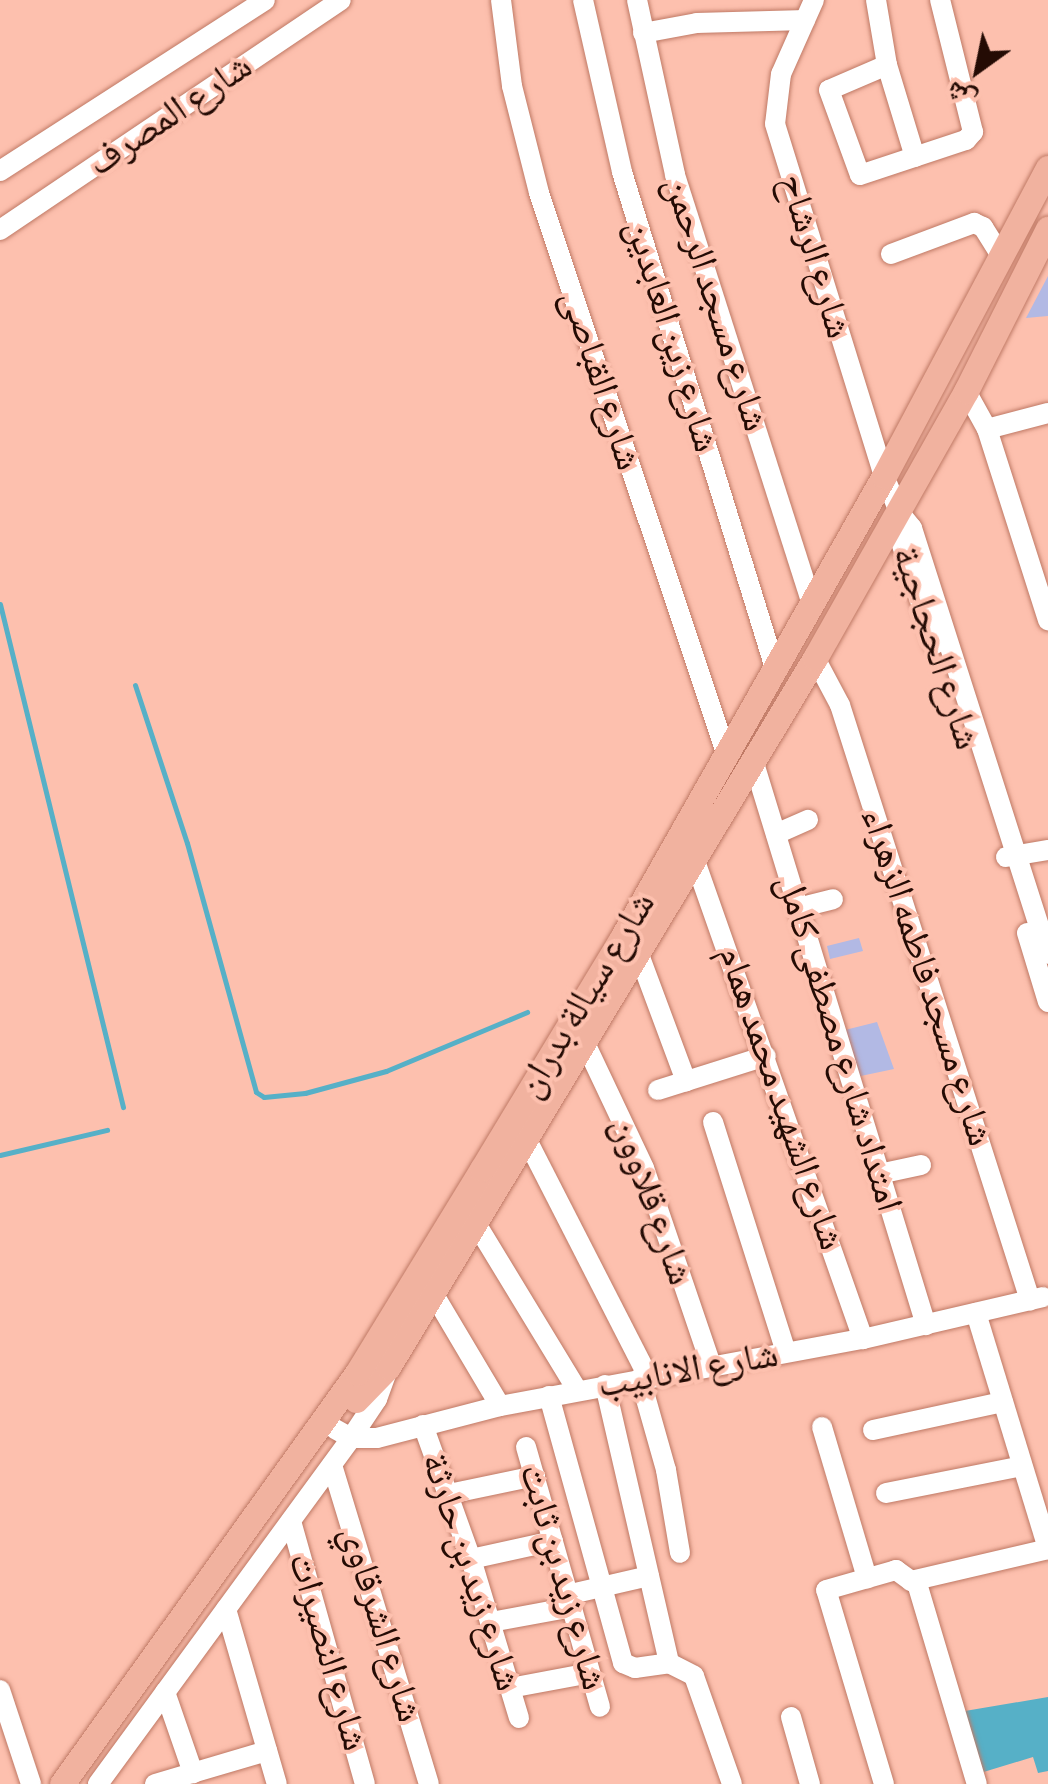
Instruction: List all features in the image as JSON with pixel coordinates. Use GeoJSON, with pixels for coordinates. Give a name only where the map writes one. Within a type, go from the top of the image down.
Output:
{"type":"FeatureCollection","features":[{"type":"Feature","properties":{"kind":"main road","name":"شارع سيالة بدران"},"geometry":{"type":"LineString","coordinates":[[62,1784],[357,1374],[493,1172],[884,476],[1048,168]]}},
{"type":"Feature","properties":{"kind":"main road","name":"شارع سيالة بدران"},"geometry":{"type":"LineString","coordinates":[[77,1784],[343,1434],[363,1390],[388,1368],[475,1222],[493,1172],[526,1138],[815,658],[966,391],[1048,229]]}},
{"type":"Feature","properties":{"kind":"street","name":"شارع المصرف"},"geometry":{"type":"LineString","coordinates":[[0,171],[265,0]]}},
{"type":"Feature","properties":{"kind":"street","name":"شارع المصرف"},"geometry":{"type":"LineString","coordinates":[[0,230],[341,0]]}},
{"type":"Feature","properties":{"kind":"street","name":"شارع القباصى"},"geometry":{"type":"LineString","coordinates":[[500,0],[512,86],[539,194],[726,753]]}},
{"type":"Feature","properties":{"kind":"street","name":"شارع زين العابدين"},"geometry":{"type":"LineString","coordinates":[[583,0],[622,172],[774,668]]}},
{"type":"Feature","properties":{"kind":"street","name":"شارع مسجد الرحمن"},"geometry":{"type":"LineString","coordinates":[[637,0],[675,175],[812,603]]}},
{"type":"Feature","properties":{"kind":"street"},"geometry":{"type":"LineString","coordinates":[[876,0],[888,65],[915,156]]}},
{"type":"Feature","properties":{"kind":"street"},"geometry":{"type":"LineString","coordinates":[[888,65],[834,84],[829,94],[856,173],[966,140],[974,132],[940,0]]}},
{"type":"Feature","properties":{"kind":"street"},"geometry":{"type":"LineString","coordinates":[[644,33],[809,10]]}},
{"type":"Feature","properties":{"kind":"street","name":"شارع الرشاح"},"geometry":{"type":"LineString","coordinates":[[809,10],[781,74],[774,99],[775,124],[884,476],[899,512]]}},
{"type":"Feature","properties":{"kind":"street"},"geometry":{"type":"LineString","coordinates":[[891,254],[974,222],[983,227],[1002,258]]}},
{"type":"Feature","properties":{"kind":"street"},"geometry":{"type":"LineString","coordinates":[[966,391],[987,429],[1048,620]]}},
{"type":"Feature","properties":{"kind":"street"},"geometry":{"type":"LineString","coordinates":[[987,429],[1048,413]]}},
{"type":"Feature","properties":{"kind":"street","name":"شارع الحجاجية"},"geometry":{"type":"LineString","coordinates":[[899,512],[899,536],[1010,857],[1047,946]]}},
{"type":"Feature","properties":{"kind":"street","name":"شارع مسجد فاطمه الزهراء"},"geometry":{"type":"LineString","coordinates":[[815,658],[840,705],[1043,1299]]}},
{"type":"Feature","properties":{"kind":"street","name":"امتداد شارع مصطفى كامل"},"geometry":{"type":"LineString","coordinates":[[753,760],[926,1325]]}},
{"type":"Feature","properties":{"kind":"street"},"geometry":{"type":"LineString","coordinates":[[776,834],[808,820]]}},
{"type":"Feature","properties":{"kind":"street"},"geometry":{"type":"LineString","coordinates":[[1010,857],[1048,850]]}},
{"type":"Feature","properties":{"kind":"street","name":"شارع الحجاجية"},"geometry":{"type":"LineString","coordinates":[[1010,857],[1048,1002]]}},
{"type":"Feature","properties":{"kind":"street","name":"شارع الشهيد محمد همام"},"geometry":{"type":"LineString","coordinates":[[694,858],[864,1340]]}},
{"type":"Feature","properties":{"kind":"street"},"geometry":{"type":"LineString","coordinates":[[798,908],[833,899]]}},
{"type":"Feature","properties":{"kind":"street"},"geometry":{"type":"LineString","coordinates":[[638,952],[686,1081]]}},
{"type":"Feature","properties":{"kind":"street","name":"شارع قلاوون"},"geometry":{"type":"LineString","coordinates":[[584,1041],[644,1168],[711,1365]]}},
{"type":"Feature","properties":{"kind":"street"},"geometry":{"type":"LineString","coordinates":[[658,1090],[766,1056]]}},
{"type":"Feature","properties":{"kind":"street"},"geometry":{"type":"LineString","coordinates":[[713,1122],[786,1352]]}},
{"type":"Feature","properties":{"kind":"street"},"geometry":{"type":"LineString","coordinates":[[526,1138],[644,1377],[680,1553]]}},
{"type":"Feature","properties":{"kind":"street"},"geometry":{"type":"LineString","coordinates":[[879,1174],[922,1164]]}},
{"type":"Feature","properties":{"kind":"street"},"geometry":{"type":"LineString","coordinates":[[475,1222],[578,1390]]}},
{"type":"Feature","properties":{"kind":"street"},"geometry":{"type":"LineString","coordinates":[[432,1293],[500,1406]]}},
{"type":"Feature","properties":{"kind":"street","name":"شارع الانابيب"},"geometry":{"type":"LineString","coordinates":[[343,1434],[377,1438],[605,1384],[864,1340],[1043,1299]]}},
{"type":"Feature","properties":{"kind":"street"},"geometry":{"type":"LineString","coordinates":[[884,1784],[826,1590],[899,1570],[906,1581],[916,1580],[1048,1549],[976,1314]]}},
{"type":"Feature","properties":{"kind":"street"},"geometry":{"type":"LineString","coordinates":[[605,1384],[669,1663]]}},
{"type":"Feature","properties":{"kind":"street"},"geometry":{"type":"LineString","coordinates":[[549,1396],[626,1667],[669,1663],[685,1668],[701,1686],[732,1784]]}},
{"type":"Feature","properties":{"kind":"street"},"geometry":{"type":"LineString","coordinates":[[873,1430],[1003,1402]]}},
{"type":"Feature","properties":{"kind":"street","name":"شارع زيد بن حارثة"},"geometry":{"type":"LineString","coordinates":[[423,1425],[449,1494],[519,1718]]}},
{"type":"Feature","properties":{"kind":"street"},"geometry":{"type":"LineString","coordinates":[[822,1427],[867,1578]]}},
{"type":"Feature","properties":{"kind":"street","name":"شارع سيالة بدران"},"geometry":{"type":"LineString","coordinates":[[98,1784],[332,1465],[343,1434]]}},
{"type":"Feature","properties":{"kind":"street","name":"شارع زيد بن ثابت"},"geometry":{"type":"LineString","coordinates":[[526,1447],[600,1707]]}},
{"type":"Feature","properties":{"kind":"street","name":"شارع الشرقاوي"},"geometry":{"type":"LineString","coordinates":[[332,1465],[429,1784]]}},
{"type":"Feature","properties":{"kind":"street"},"geometry":{"type":"LineString","coordinates":[[886,1493],[1022,1466]]}},
{"type":"Feature","properties":{"kind":"street"},"geometry":{"type":"LineString","coordinates":[[449,1494],[535,1476]]}},
{"type":"Feature","properties":{"kind":"street","name":"شارع النصيرات"},"geometry":{"type":"LineString","coordinates":[[291,1520],[365,1784]]}},
{"type":"Feature","properties":{"kind":"street"},"geometry":{"type":"LineString","coordinates":[[470,1559],[553,1541]]}},
{"type":"Feature","properties":{"kind":"street"},"geometry":{"type":"LineString","coordinates":[[490,1622],[571,1601],[602,1586],[649,1576]]}},
{"type":"Feature","properties":{"kind":"street"},"geometry":{"type":"LineString","coordinates":[[916,1580],[976,1784]]}},
{"type":"Feature","properties":{"kind":"street"},"geometry":{"type":"LineString","coordinates":[[226,1609],[277,1784]]}},
{"type":"Feature","properties":{"kind":"street"},"geometry":{"type":"LineString","coordinates":[[510,1688],[590,1673]]}},
{"type":"Feature","properties":{"kind":"street"},"geometry":{"type":"LineString","coordinates":[[0,1690],[30,1784]]}},
{"type":"Feature","properties":{"kind":"street"},"geometry":{"type":"LineString","coordinates":[[165,1692],[184,1778]]}},
{"type":"Feature","properties":{"kind":"street"},"geometry":{"type":"LineString","coordinates":[[791,1717],[810,1784]]}},
{"type":"Feature","properties":{"kind":"street"},"geometry":{"type":"LineString","coordinates":[[155,1784],[268,1751]]}},
{"type":"Feature","properties":{"kind":"shaded area"},"geometry":{"type":"Polygon","coordinates":[[[1048,276],[1048,316],[1026,318],[1048,276]]]}},
{"type":"Feature","properties":{"kind":"shaded area"},"geometry":{"type":"Polygon","coordinates":[[[859,938],[863,951],[830,959],[827,946],[859,938]]]}},
{"type":"Feature","properties":{"kind":"shaded area"},"geometry":{"type":"Polygon","coordinates":[[[877,1022],[894,1069],[856,1077],[841,1031],[877,1022]]]}},
{"type":"Feature","properties":{"kind":"shaded area"},"geometry":{"type":"Polygon","coordinates":[[[1048,1697],[1048,1771],[1038,1773],[1033,1757],[977,1774],[959,1712],[1048,1697]]]}},
{"type":"Feature","properties":{"kind":"waterway"},"geometry":{"type":"LineString","coordinates":[[0,604],[123,1107]]}},
{"type":"Feature","properties":{"kind":"waterway"},"geometry":{"type":"LineString","coordinates":[[135,685],[187,843],[256,1092],[264,1097],[305,1093],[386,1071],[527,1012]]}},
{"type":"Feature","properties":{"kind":"waterway"},"geometry":{"type":"LineString","coordinates":[[0,1155],[107,1130]]}}]}
